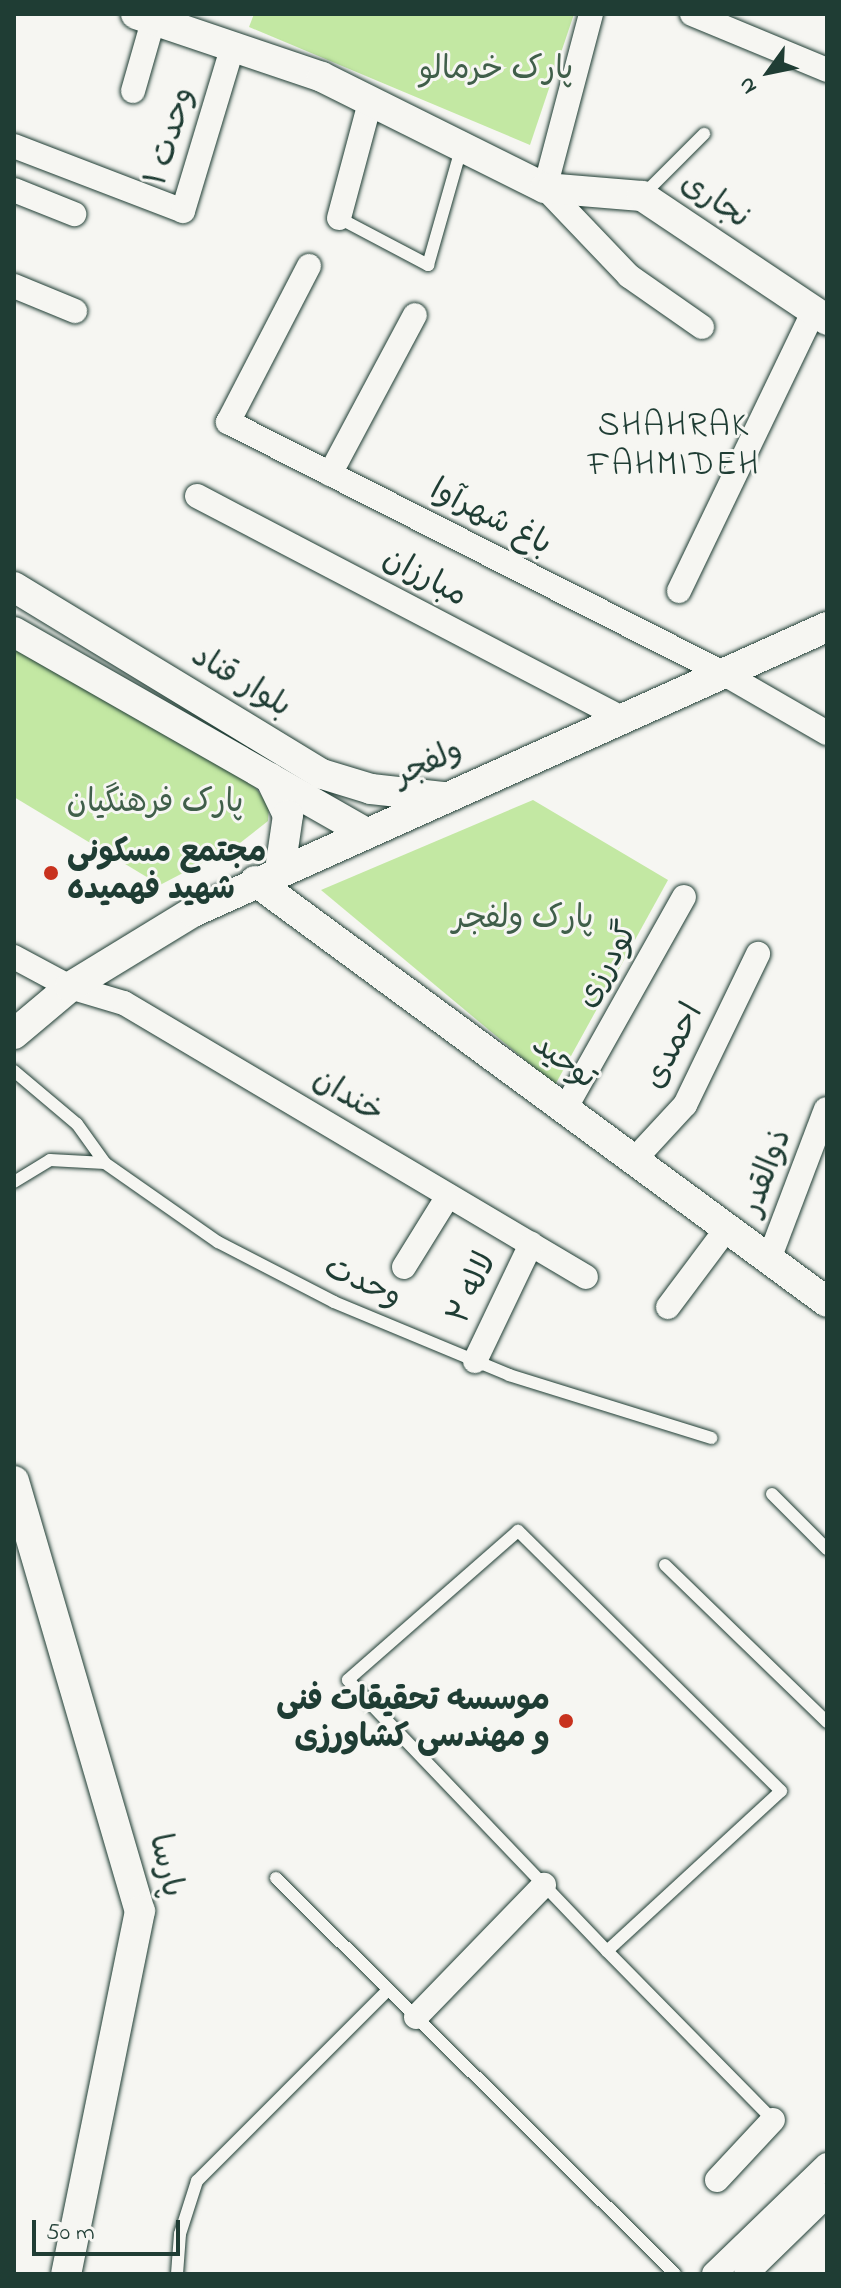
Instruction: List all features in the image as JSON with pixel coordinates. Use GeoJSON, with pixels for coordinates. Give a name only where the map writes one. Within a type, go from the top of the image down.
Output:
{"type":"FeatureCollection","features":[{"type":"Feature","properties":{"kind":"street"},"geometry":{"type":"LineString","coordinates":[[545,188],[591,14]]}},
{"type":"Feature","properties":{"kind":"street"},"geometry":{"type":"LineString","coordinates":[[692,14],[827,70]]}},
{"type":"Feature","properties":{"kind":"street"},"geometry":{"type":"LineString","coordinates":[[133,91],[145,16]]}},
{"type":"Feature","properties":{"kind":"street","name":"نجاری"},"geometry":{"type":"LineString","coordinates":[[145,16],[322,77],[545,188],[629,276],[702,327]]}},
{"type":"Feature","properties":{"kind":"street","name":"وحدت ۱"},"geometry":{"type":"LineString","coordinates":[[14,146],[183,211],[233,45]]}},
{"type":"Feature","properties":{"kind":"street"},"geometry":{"type":"LineString","coordinates":[[339,218],[370,102]]}},
{"type":"Feature","properties":{"kind":"street","name":"نجاری"},"geometry":{"type":"LineString","coordinates":[[545,188],[642,196],[820,317]]}},
{"type":"Feature","properties":{"kind":"street"},"geometry":{"type":"LineString","coordinates":[[14,190],[74,214]]}},
{"type":"Feature","properties":{"kind":"street","name":"باغ شهرآوا"},"geometry":{"type":"LineString","coordinates":[[309,266],[228,422],[723,673],[827,733]]}},
{"type":"Feature","properties":{"kind":"street"},"geometry":{"type":"LineString","coordinates":[[14,286],[75,311]]}},
{"type":"Feature","properties":{"kind":"street"},"geometry":{"type":"LineString","coordinates":[[330,474],[415,315]]}},
{"type":"Feature","properties":{"kind":"street"},"geometry":{"type":"LineString","coordinates":[[679,591],[820,317]]}},
{"type":"Feature","properties":{"kind":"street","name":"مبارزان"},"geometry":{"type":"LineString","coordinates":[[197,496],[622,718]]}},
{"type":"Feature","properties":{"kind":"street","name":"بلوار قناد"},"geometry":{"type":"LineString","coordinates":[[14,587],[322,774],[371,789],[445,797]]}},
{"type":"Feature","properties":{"kind":"street","name":"ولفجر"},"geometry":{"type":"LineString","coordinates":[[14,1034],[70,987],[163,929],[268,876],[827,627]]}},
{"type":"Feature","properties":{"kind":"street","name":"بلوار قناد"},"geometry":{"type":"LineString","coordinates":[[14,632],[365,832]]}},
{"type":"Feature","properties":{"kind":"street"},"geometry":{"type":"LineString","coordinates":[[268,876],[288,815],[270,778]]}},
{"type":"Feature","properties":{"kind":"street","name":"توحید"},"geometry":{"type":"LineString","coordinates":[[268,876],[565,1109],[827,1302]]}},
{"type":"Feature","properties":{"kind":"street","name":"گودرزی"},"geometry":{"type":"LineString","coordinates":[[565,1109],[684,897]]}},
{"type":"Feature","properties":{"kind":"street","name":"احمدی"},"geometry":{"type":"LineString","coordinates":[[634,1160],[685,1105],[758,954]]}},
{"type":"Feature","properties":{"kind":"street","name":"خندان"},"geometry":{"type":"LineString","coordinates":[[14,957],[70,987],[124,1003],[586,1277]]}},
{"type":"Feature","properties":{"kind":"street","name":"ذوالقدر"},"geometry":{"type":"LineString","coordinates":[[769,1259],[826,1109]]}},
{"type":"Feature","properties":{"kind":"street"},"geometry":{"type":"LineString","coordinates":[[404,1267],[448,1196]]}},
{"type":"Feature","properties":{"kind":"street"},"geometry":{"type":"LineString","coordinates":[[668,1307],[727,1228]]}},
{"type":"Feature","properties":{"kind":"street","name":"لاله ۲"},"geometry":{"type":"LineString","coordinates":[[475,1361],[531,1244]]}},
{"type":"Feature","properties":{"kind":"street","name":"پارسا"},"geometry":{"type":"LineString","coordinates":[[14,1481],[140,1911],[66,2274]]}},
{"type":"Feature","properties":{"kind":"street"},"geometry":{"type":"LineString","coordinates":[[416,2017],[544,1885]]}},
{"type":"Feature","properties":{"kind":"street"},"geometry":{"type":"LineString","coordinates":[[717,2180],[773,2120]]}},
{"type":"Feature","properties":{"kind":"street"},"geometry":{"type":"LineString","coordinates":[[714,2274],[827,2165]]}},
{"type":"Feature","properties":{"kind":"street"},"geometry":{"type":"LineString","coordinates":[[746,2274],[827,2195]]}},
{"type":"Feature","properties":{"kind":"lane"},"geometry":{"type":"LineString","coordinates":[[642,196],[704,134]]}},
{"type":"Feature","properties":{"kind":"lane"},"geometry":{"type":"LineString","coordinates":[[339,218],[428,265],[462,145]]}},
{"type":"Feature","properties":{"kind":"lane"},"geometry":{"type":"LineString","coordinates":[[14,1071],[77,1124],[105,1163]]}},
{"type":"Feature","properties":{"kind":"lane"},"geometry":{"type":"LineString","coordinates":[[14,1182],[50,1160],[105,1163]]}},
{"type":"Feature","properties":{"kind":"lane","name":"وحدت"},"geometry":{"type":"LineString","coordinates":[[105,1163],[218,1242],[334,1302],[475,1361],[711,1438]]}},
{"type":"Feature","properties":{"kind":"lane"},"geometry":{"type":"LineString","coordinates":[[772,1494],[827,1549]]}},
{"type":"Feature","properties":{"kind":"lane"},"geometry":{"type":"LineString","coordinates":[[607,1951],[781,1791],[518,1531],[348,1680],[607,1951],[773,2120]]}},
{"type":"Feature","properties":{"kind":"lane"},"geometry":{"type":"LineString","coordinates":[[665,1565],[827,1722]]}},
{"type":"Feature","properties":{"kind":"lane"},"geometry":{"type":"LineString","coordinates":[[276,1878],[675,2274]]}},
{"type":"Feature","properties":{"kind":"lane"},"geometry":{"type":"LineString","coordinates":[[177,2274],[180,2234],[197,2181],[388,1990]]}},
{"type":"Feature","properties":{"kind":"green space","name":"پارک خرمالو"},"geometry":{"type":"Polygon","coordinates":[[[254,14],[574,14],[530,145],[249,27],[254,14]]]}},
{"type":"Feature","properties":{"kind":"green space","name":"پارک فرهنگیان"},"geometry":{"type":"Polygon","coordinates":[[[14,649],[252,783],[269,806],[268,821],[240,843],[160,885],[14,797],[14,649]]]}},
{"type":"Feature","properties":{"kind":"green space","name":"پارک ولفجر"},"geometry":{"type":"Polygon","coordinates":[[[533,800],[668,880],[555,1085],[321,890],[533,800]]]}},
{"type":"Feature","properties":{"kind":"place","name":"مجتمع مسکونی شهید فهمیده"},"geometry":{"type":"Point","coordinates":[51,873]}},
{"type":"Feature","properties":{"kind":"place","name":"موسسه تحقیقات فنی و مهندسی کشاورزی"},"geometry":{"type":"Point","coordinates":[566,1721]}},
{"type":"Feature","properties":{"kind":"district","name":"SHAHRAK FAHMIDEH"},"geometry":{"type":"Point","coordinates":[674,446]}}]}
